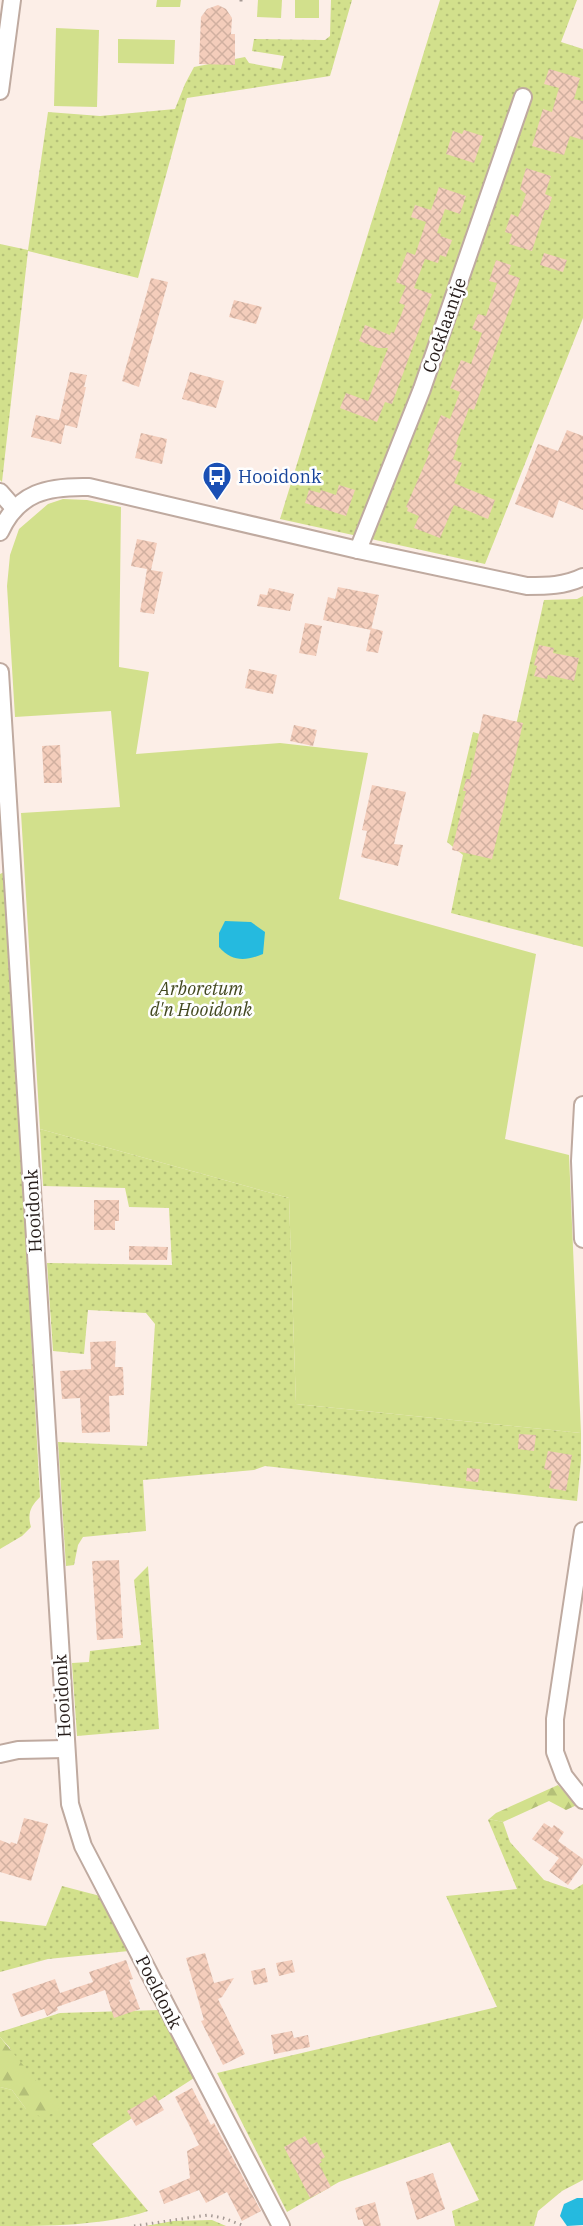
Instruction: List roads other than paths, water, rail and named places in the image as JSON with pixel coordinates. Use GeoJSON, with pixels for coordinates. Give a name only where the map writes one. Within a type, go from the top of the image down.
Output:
{"type":"FeatureCollection","features":[{"type":"Feature","properties":{"kind":"street"},"geometry":{"type":"LineString","coordinates":[[0,91],[12,0]]}},
{"type":"Feature","properties":{"kind":"street","name":"Cocklaantje"},"geometry":{"type":"LineString","coordinates":[[358,550],[422,389],[523,97]]}},
{"type":"Feature","properties":{"kind":"street"},"geometry":{"type":"LineString","coordinates":[[0,532],[7,516],[20,502],[42,491],[64,487],[89,488],[527,586],[551,586],[576,581],[583,577]]}},
{"type":"Feature","properties":{"kind":"street"},"geometry":{"type":"LineString","coordinates":[[0,492],[14,508]]}},
{"type":"Feature","properties":{"kind":"street","name":"Hooidonk"},"geometry":{"type":"LineString","coordinates":[[0,672],[65,1749]]}},
{"type":"Feature","properties":{"kind":"street"},"geometry":{"type":"LineString","coordinates":[[583,1105],[580,1161],[583,1239]]}},
{"type":"Feature","properties":{"kind":"street"},"geometry":{"type":"LineString","coordinates":[[583,1531],[555,1719],[555,1752],[564,1776],[583,1800]]}},
{"type":"Feature","properties":{"kind":"street"},"geometry":{"type":"LineString","coordinates":[[0,1754],[18,1750],[65,1749]]}},
{"type":"Feature","properties":{"kind":"street","name":"Poeldonk"},"geometry":{"type":"LineString","coordinates":[[65,1749],[70,1804],[83,1846],[281,2226]]}},
{"type":"Feature","properties":{"kind":"water"},"geometry":{"type":"Polygon","coordinates":[[[225,921],[251,922],[265,932],[263,954],[240,959],[224,952],[219,947],[219,933],[225,921]]]}},
{"type":"Feature","properties":{"kind":"water"},"geometry":{"type":"Polygon","coordinates":[[[577,2198],[583,2198],[583,2225],[567,2226],[560,2216],[564,2204],[577,2198]]]}},
{"type":"Feature","properties":{"kind":"place","name":"Hooidonk"},"geometry":{"type":"Point","coordinates":[217,502]}},
{"type":"Feature","properties":{"kind":"park label","name":"Arboretum d'n Hooidonk"},"geometry":{"type":"Point","coordinates":[201,998]}}]}
